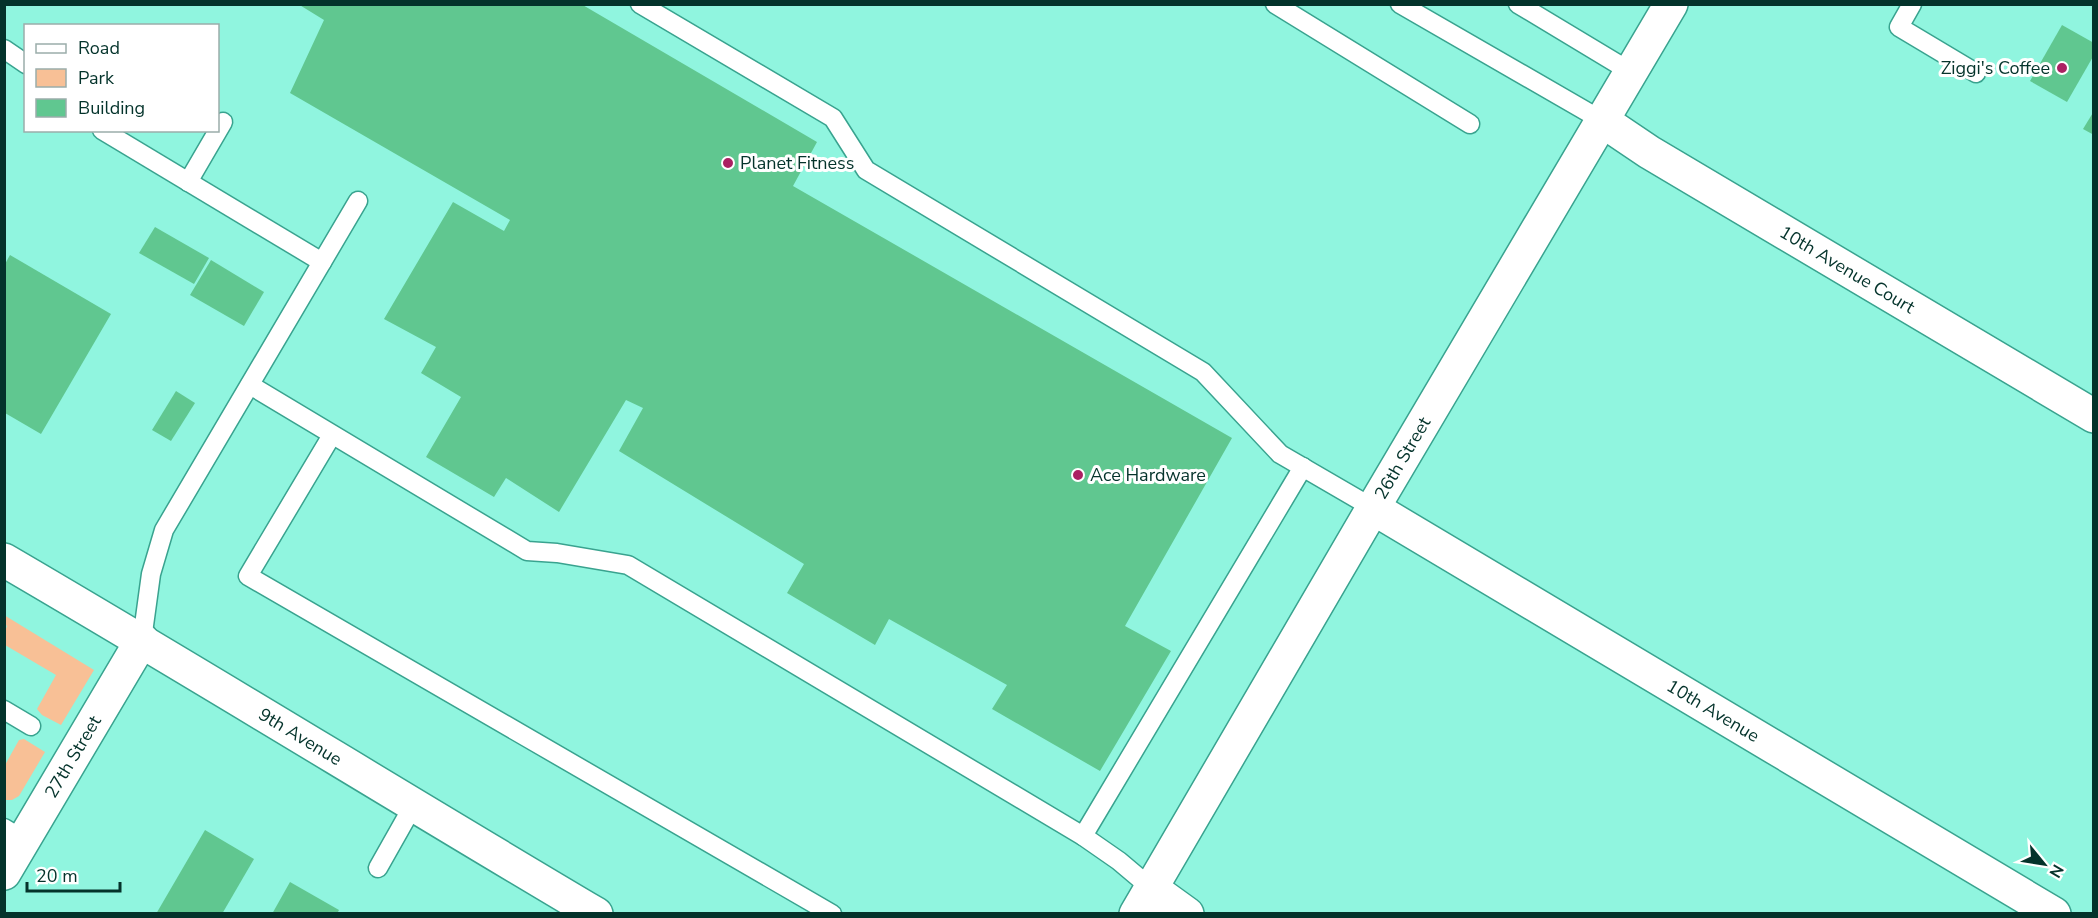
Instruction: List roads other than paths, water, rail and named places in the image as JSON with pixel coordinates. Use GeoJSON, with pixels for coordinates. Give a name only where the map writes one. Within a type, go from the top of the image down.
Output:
{"type":"FeatureCollection","features":[{"type":"Feature","properties":{"kind":"street","name":"26th Street"},"geometry":{"type":"LineString","coordinates":[[1144,901],[1671,4]]}},
{"type":"Feature","properties":{"kind":"street","name":"10th Avenue Court"},"geometry":{"type":"LineString","coordinates":[[1603,121],[1649,152],[2094,416]]}},
{"type":"Feature","properties":{"kind":"street","name":"10th Avenue"},"geometry":{"type":"LineString","coordinates":[[1373,508],[2054,914]]}},
{"type":"Feature","properties":{"kind":"street","name":"9th Avenue"},"geometry":{"type":"LineString","coordinates":[[4,560],[142,640],[413,806],[596,914]]}},
{"type":"Feature","properties":{"kind":"street","name":"27th Street"},"geometry":{"type":"LineString","coordinates":[[4,873],[14,834],[142,640]]}},
{"type":"Feature","properties":{"kind":"street"},"geometry":{"type":"LineString","coordinates":[[1144,901],[1187,914]]}},
{"type":"Feature","properties":{"kind":"lane"},"geometry":{"type":"LineString","coordinates":[[640,4],[833,118],[866,170],[1203,372],[1280,454],[1373,508]]}},
{"type":"Feature","properties":{"kind":"lane"},"geometry":{"type":"LineString","coordinates":[[1275,4],[1470,124]]}},
{"type":"Feature","properties":{"kind":"lane"},"geometry":{"type":"LineString","coordinates":[[1400,4],[1603,121]]}},
{"type":"Feature","properties":{"kind":"lane"},"geometry":{"type":"LineString","coordinates":[[1518,4],[1631,72]]}},
{"type":"Feature","properties":{"kind":"lane"},"geometry":{"type":"LineString","coordinates":[[1912,4],[1899,27],[1976,73]]}},
{"type":"Feature","properties":{"kind":"lane"},"geometry":{"type":"LineString","coordinates":[[4,49],[24,63]]}},
{"type":"Feature","properties":{"kind":"lane"},"geometry":{"type":"LineString","coordinates":[[219,129],[223,122]]}},
{"type":"Feature","properties":{"kind":"lane"},"geometry":{"type":"LineString","coordinates":[[105,132],[322,262]]}},
{"type":"Feature","properties":{"kind":"lane"},"geometry":{"type":"LineString","coordinates":[[188,182],[217,132]]}},
{"type":"Feature","properties":{"kind":"lane"},"geometry":{"type":"LineString","coordinates":[[142,640],[151,574],[164,530],[358,201]]}},
{"type":"Feature","properties":{"kind":"lane"},"geometry":{"type":"LineString","coordinates":[[250,386],[527,551],[557,553],[628,565],[1083,836],[1119,861],[1144,901]]}},
{"type":"Feature","properties":{"kind":"lane"},"geometry":{"type":"LineString","coordinates":[[332,435],[248,576],[832,914]]}},
{"type":"Feature","properties":{"kind":"lane"},"geometry":{"type":"LineString","coordinates":[[1083,836],[1303,467]]}},
{"type":"Feature","properties":{"kind":"lane"},"geometry":{"type":"LineString","coordinates":[[4,710],[31,726]]}},
{"type":"Feature","properties":{"kind":"lane"},"geometry":{"type":"LineString","coordinates":[[378,868],[413,806]]}},
{"type":"Feature","properties":{"kind":"place","name":"Ziggi's Coffee"},"geometry":{"type":"Point","coordinates":[2062,68]}},
{"type":"Feature","properties":{"kind":"place","name":"Planet Fitness"},"geometry":{"type":"Point","coordinates":[728,163]}},
{"type":"Feature","properties":{"kind":"place","name":"Ace Hardware"},"geometry":{"type":"Point","coordinates":[1078,475]}}]}
